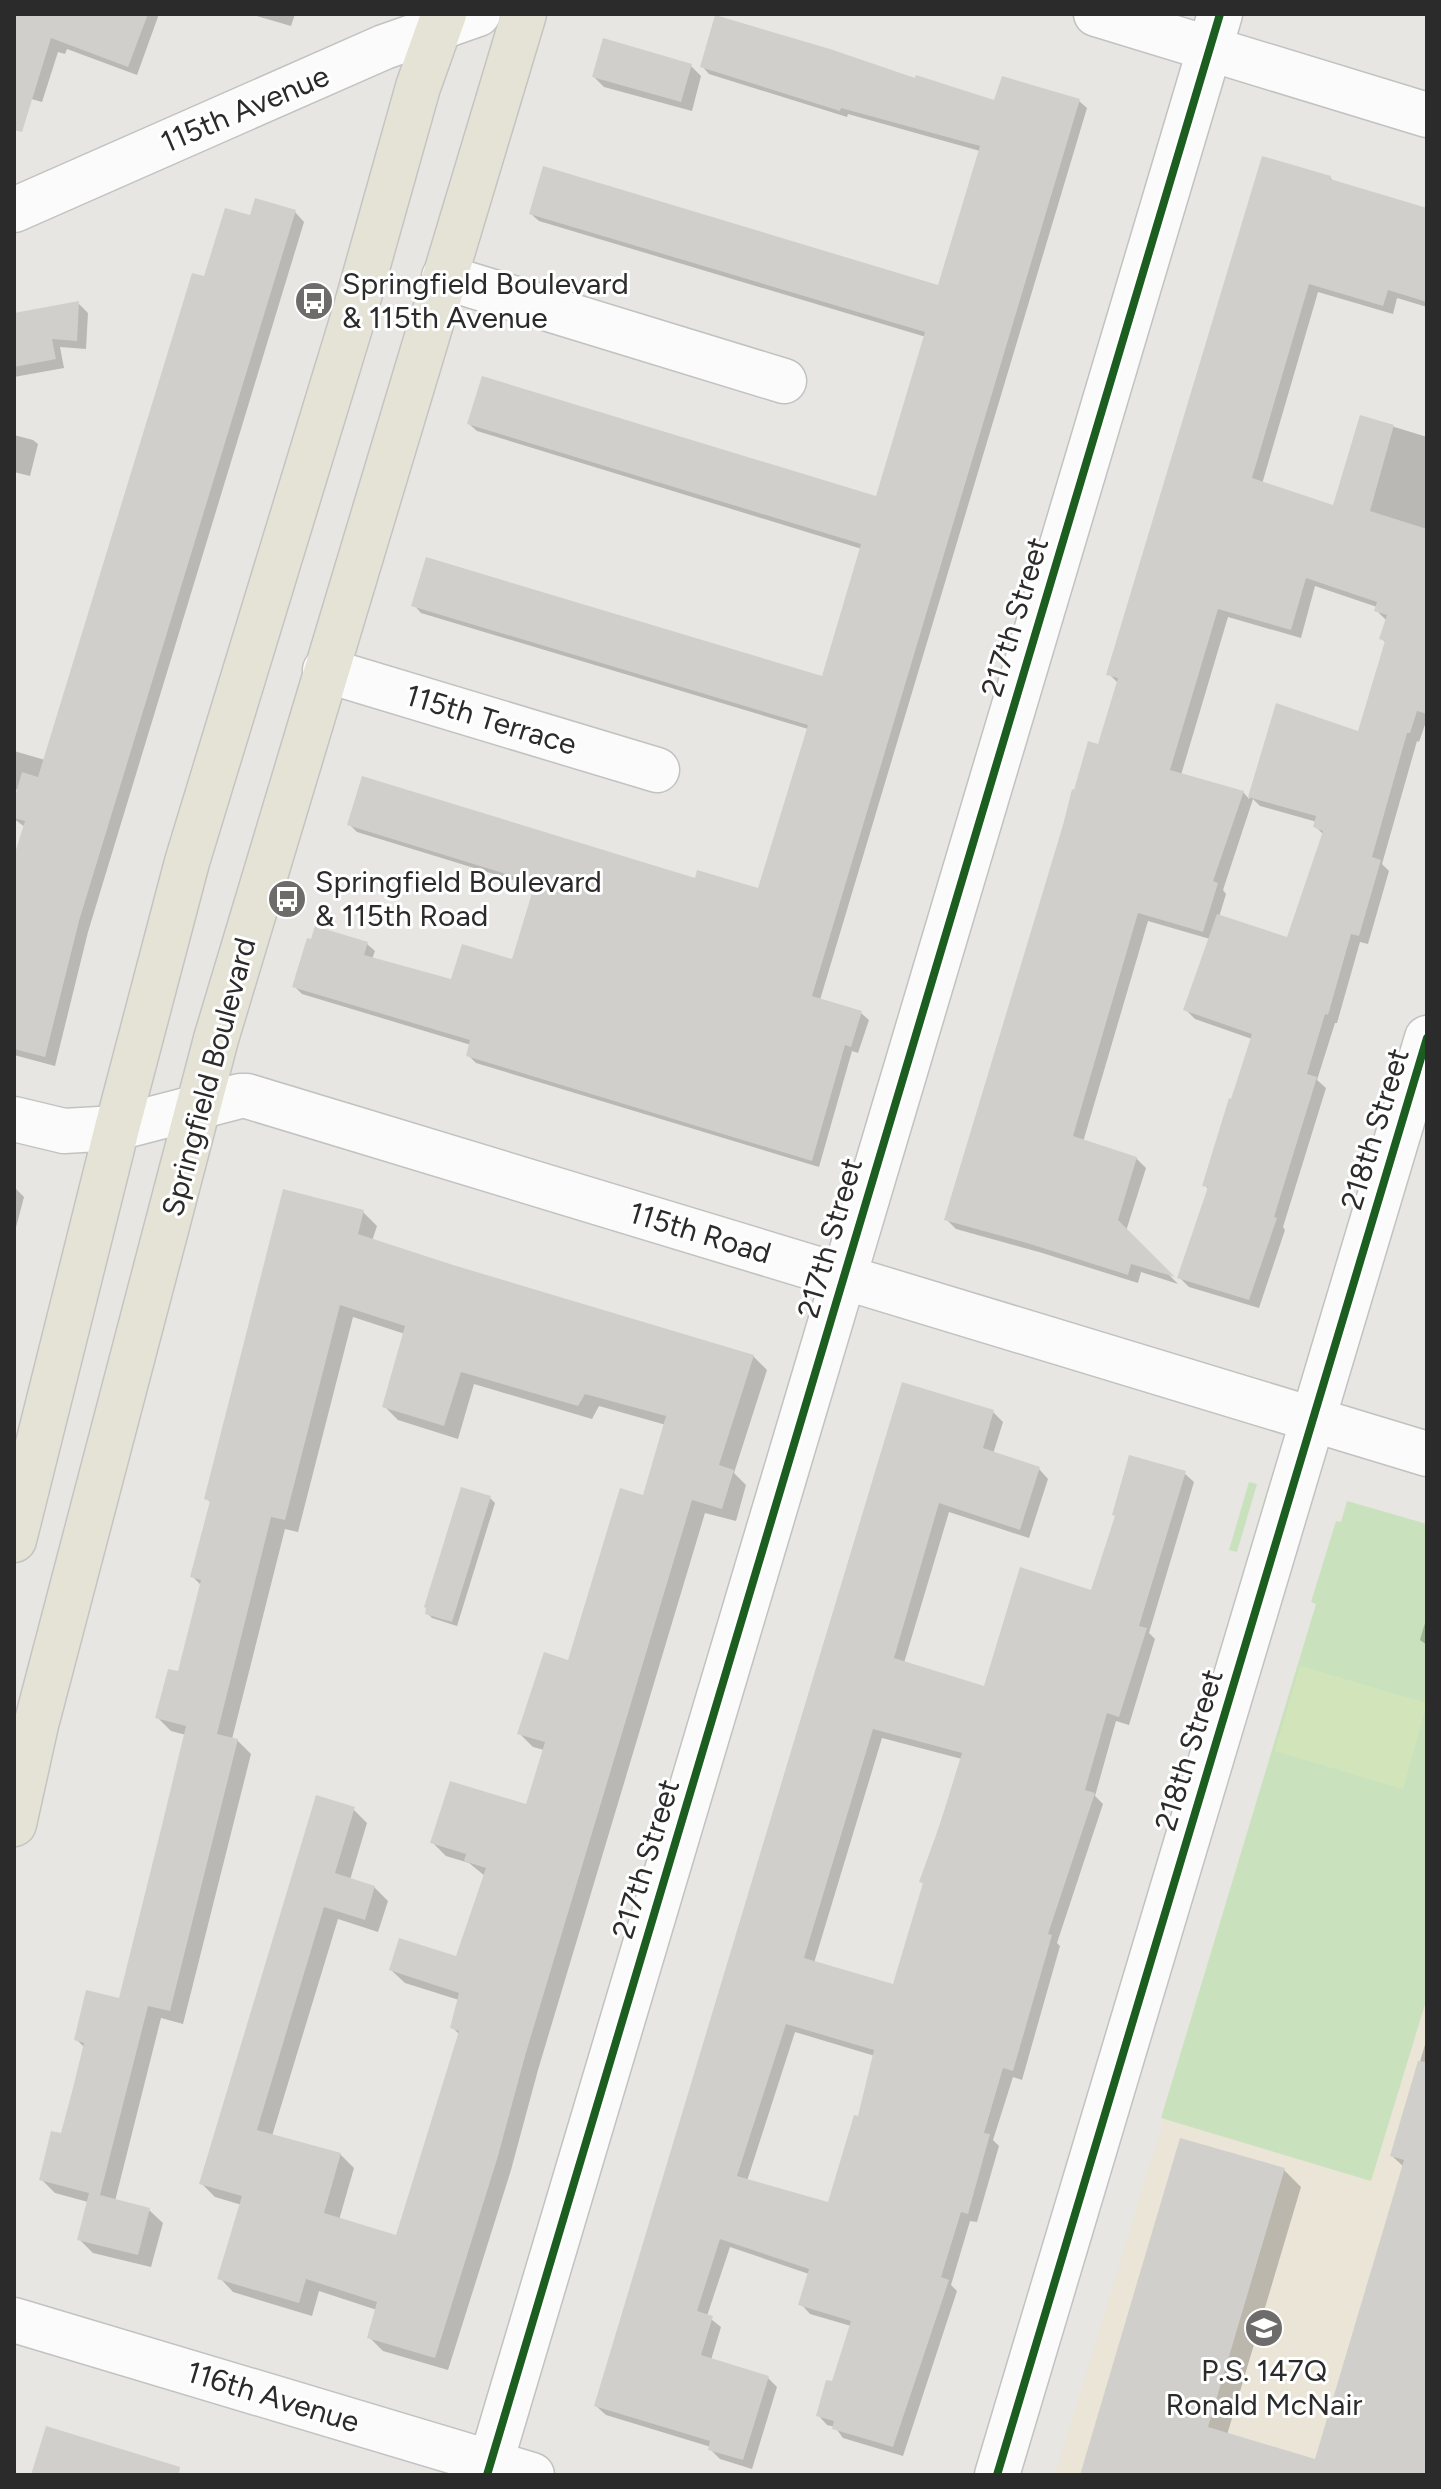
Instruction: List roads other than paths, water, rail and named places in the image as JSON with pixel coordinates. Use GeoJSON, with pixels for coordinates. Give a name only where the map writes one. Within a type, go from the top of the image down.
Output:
{"type":"FeatureCollection","features":[{"type":"Feature","properties":{"kind":"main road","name":"Springfield Boulevard"},"geometry":{"type":"LineString","coordinates":[[14,1824],[44,1695],[198,1108],[325,670],[524,14]]}},
{"type":"Feature","properties":{"kind":"main road"},"geometry":{"type":"LineString","coordinates":[[14,1540],[187,862],[355,311],[418,87],[454,19]]}},
{"type":"Feature","properties":{"kind":"street"},"geometry":{"type":"LineString","coordinates":[[1096,14],[1215,32],[1427,115]]}},
{"type":"Feature","properties":{"kind":"street","name":"115th Avenue"},"geometry":{"type":"LineString","coordinates":[[14,210],[454,19]]}},
{"type":"Feature","properties":{"kind":"street","name":"217th Street"},"geometry":{"type":"LineString","coordinates":[[489,2469],[1215,32]]}},
{"type":"Feature","properties":{"kind":"street"},"geometry":{"type":"LineString","coordinates":[[444,277],[784,381]]}},
{"type":"Feature","properties":{"kind":"street","name":"115th Terrace"},"geometry":{"type":"LineString","coordinates":[[325,670],[657,770]]}},
{"type":"Feature","properties":{"kind":"street","name":"218th Street"},"geometry":{"type":"LineString","coordinates":[[997,2475],[1427,1038]]}},
{"type":"Feature","properties":{"kind":"street","name":"115th Road"},"geometry":{"type":"LineString","coordinates":[[14,1119],[64,1131],[117,1128],[247,1096],[1427,1454]]}},
{"type":"Feature","properties":{"kind":"street","name":"116th Avenue"},"geometry":{"type":"LineString","coordinates":[[14,2320],[489,2469],[532,2475]]}},
{"type":"Feature","properties":{"kind":"place","name":"Springfield Boulevard & 115th Avenue"},"geometry":{"type":"Point","coordinates":[314,301]}},
{"type":"Feature","properties":{"kind":"place","name":"Springfield Boulevard & 115th Road"},"geometry":{"type":"Point","coordinates":[287,899]}},
{"type":"Feature","properties":{"kind":"place","name":"P.S. 147Q Ronald McNair"},"geometry":{"type":"Point","coordinates":[1264,2328]}}]}
